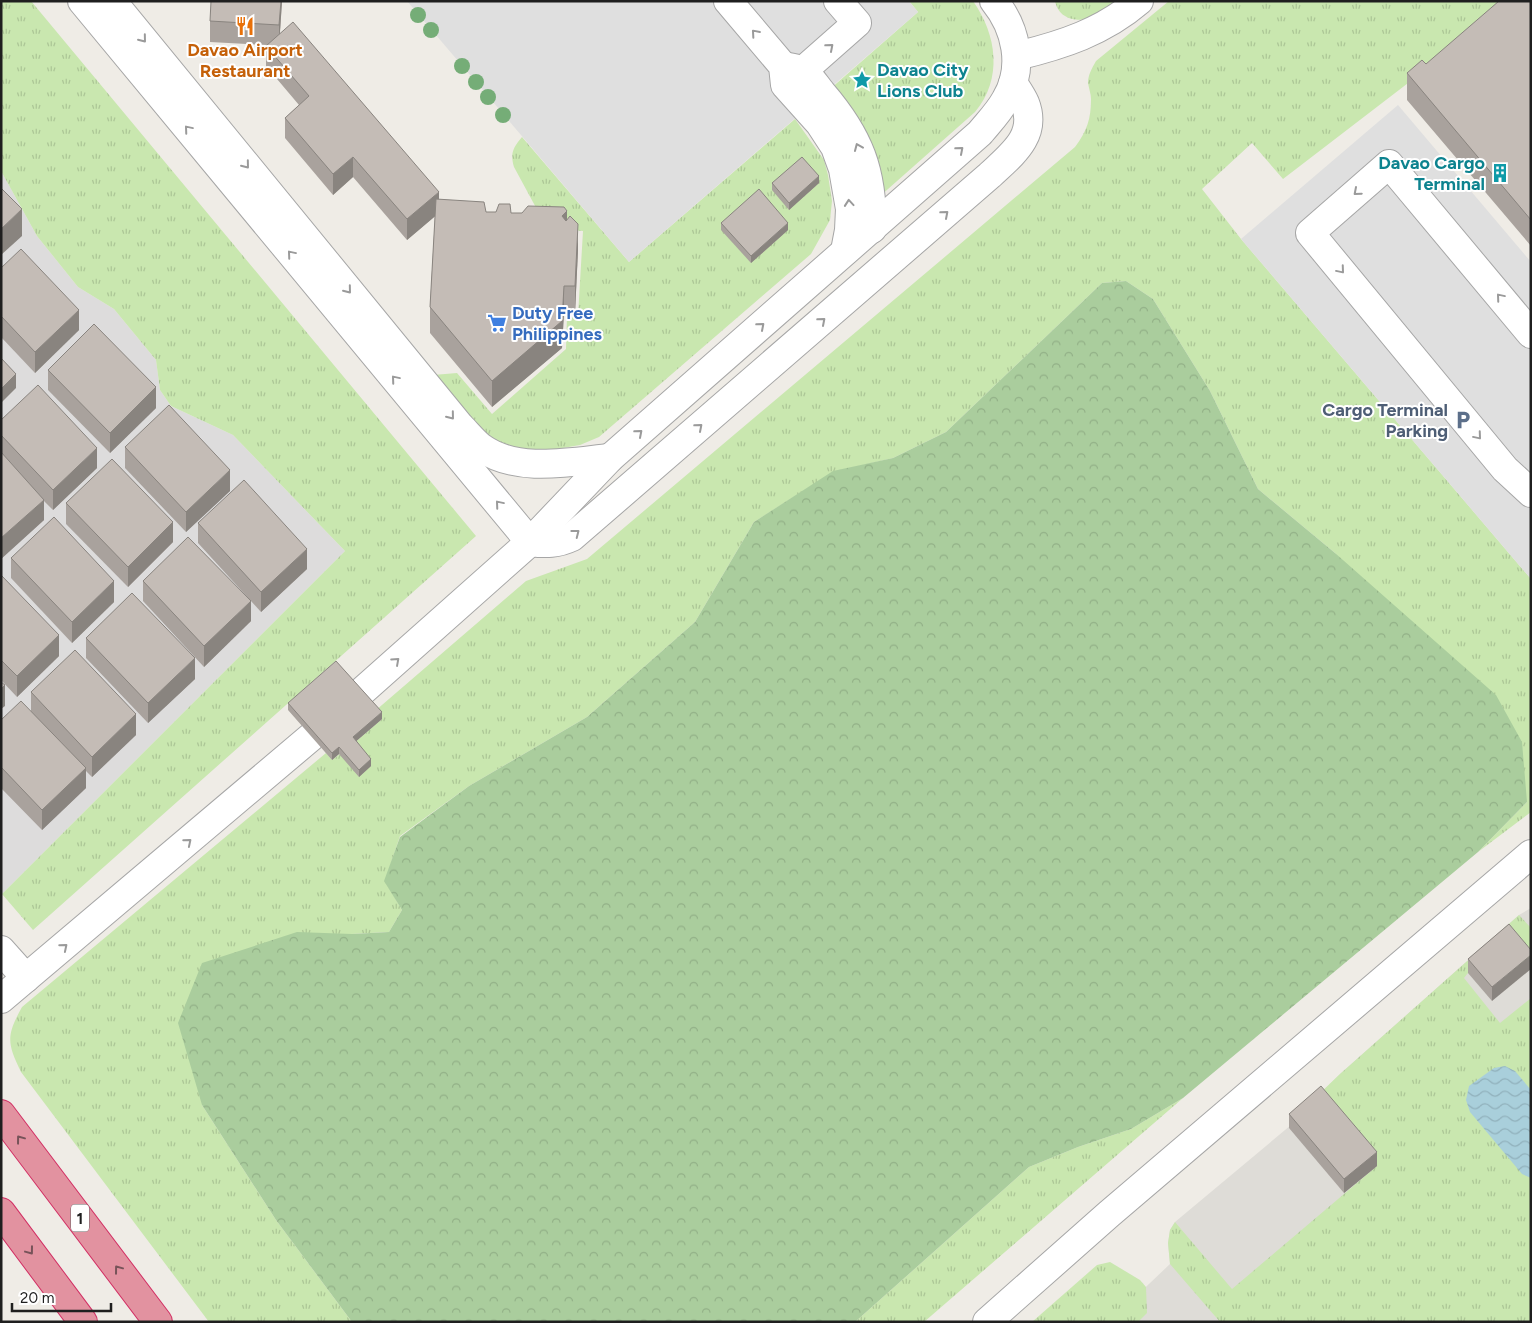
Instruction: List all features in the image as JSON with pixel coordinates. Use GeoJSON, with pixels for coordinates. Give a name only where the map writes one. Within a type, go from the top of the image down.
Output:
{"type":"FeatureCollection","features":[{"type":"Feature","properties":{"kind":"highway","name":"1"},"geometry":{"type":"LineString","coordinates":[[1,1114],[158,1322]]}},
{"type":"Feature","properties":{"kind":"highway"},"geometry":{"type":"LineString","coordinates":[[1,1212],[83,1322]]}},
{"type":"Feature","properties":{"kind":"street"},"geometry":{"type":"LineString","coordinates":[[82,1],[530,542],[547,544],[560,542],[572,537],[1020,147],[1026,134],[1028,119],[1025,104],[1013,83]]}},
{"type":"Feature","properties":{"kind":"street"},"geometry":{"type":"LineString","coordinates":[[112,1],[460,426],[481,448],[500,458],[525,463],[555,463],[610,458]]}},
{"type":"Feature","properties":{"kind":"street"},"geometry":{"type":"LineString","coordinates":[[728,1],[790,74],[835,147],[843,169],[850,209],[845,251]]}},
{"type":"Feature","properties":{"kind":"street"},"geometry":{"type":"LineString","coordinates":[[790,74],[857,23],[838,1]]}},
{"type":"Feature","properties":{"kind":"street"},"geometry":{"type":"LineString","coordinates":[[994,1],[1006,17],[1014,44]]}},
{"type":"Feature","properties":{"kind":"street"},"geometry":{"type":"LineString","coordinates":[[359,694],[530,542],[610,458],[980,133],[1007,98],[1013,83],[1014,1]]}},
{"type":"Feature","properties":{"kind":"street"},"geometry":{"type":"LineString","coordinates":[[1014,44],[1061,45],[1080,38],[1128,11],[1140,1]]}},
{"type":"Feature","properties":{"kind":"street"},"geometry":{"type":"LineString","coordinates":[[790,74],[837,111],[854,137],[864,162],[870,186],[872,228]]}},
{"type":"Feature","properties":{"kind":"street"},"geometry":{"type":"LineString","coordinates":[[1531,334],[1389,164],[1310,233],[1505,469],[1531,493]]}},
{"type":"Feature","properties":{"kind":"street"},"geometry":{"type":"LineString","coordinates":[[1,999],[311,737]]}},
{"type":"Feature","properties":{"kind":"street"},"geometry":{"type":"LineString","coordinates":[[987,1322],[1109,1214],[1531,854]]}},
{"type":"Feature","properties":{"kind":"street"},"geometry":{"type":"LineString","coordinates":[[1,950],[26,978]]}},
{"type":"Feature","properties":{"kind":"shaded area"},"geometry":{"type":"Polygon","coordinates":[[[407,1],[909,1],[918,12],[629,262],[407,1]]]}},
{"type":"Feature","properties":{"kind":"shaded area","name":"Cargo Terminal Parking"},"geometry":{"type":"Polygon","coordinates":[[[1398,105],[1531,262],[1531,579],[1241,239],[1398,105]]]}},
{"type":"Feature","properties":{"kind":"shaded area"},"geometry":{"type":"Polygon","coordinates":[[[1,171],[37,236],[78,287],[114,309],[156,360],[160,390],[171,406],[233,435],[345,551],[2,894],[1,171]]]}},
{"type":"Feature","properties":{"kind":"shaded area"},"geometry":{"type":"Polygon","coordinates":[[[1531,908],[1531,1322],[1211,1311],[1220,1322],[1109,1322],[1170,1264],[1168,1243],[1170,1230],[1175,1222],[1321,1100],[1330,1084],[1340,1074],[1519,915],[1531,908]]]}},
{"type":"Feature","properties":{"kind":"green space"},"geometry":{"type":"Polygon","coordinates":[[[1,1],[31,1],[476,536],[33,930],[2,894],[345,551],[233,435],[171,406],[160,390],[156,360],[114,309],[78,287],[37,236],[1,171],[1,1]]]}},
{"type":"Feature","properties":{"kind":"green space"},"geometry":{"type":"Polygon","coordinates":[[[909,1],[973,1],[981,14],[992,42],[993,71],[990,86],[975,112],[879,197],[829,90],[918,12],[909,1]]]}},
{"type":"Feature","properties":{"kind":"green space"},"geometry":{"type":"Polygon","coordinates":[[[1055,1],[1115,1],[1096,17],[1081,20],[1065,16],[1060,12],[1055,1]]]}},
{"type":"Feature","properties":{"kind":"green space"},"geometry":{"type":"Polygon","coordinates":[[[1169,1],[1515,1],[1283,179],[1252,143],[1202,189],[1241,239],[1531,579],[1531,812],[1478,852],[1527,802],[1335,553],[1258,489],[1210,391],[1153,299],[1126,281],[1102,283],[946,432],[893,458],[833,472],[754,522],[695,622],[587,717],[469,786],[400,836],[385,881],[402,910],[389,932],[352,934],[202,1105],[276,1220],[352,1322],[209,1322],[21,1072],[13,1054],[10,1040],[13,1025],[22,1007],[326,753],[332,760],[353,744],[382,719],[375,711],[526,581],[587,559],[1075,147],[1083,136],[1089,119],[1091,99],[1088,80],[1096,61],[1169,1]]]}},
{"type":"Feature","properties":{"kind":"green space"},"geometry":{"type":"Polygon","coordinates":[[[795,119],[824,160],[832,201],[830,220],[811,254],[599,437],[580,445],[535,451],[509,449],[490,441],[433,375],[457,373],[492,414],[566,349],[567,316],[578,316],[583,231],[547,228],[514,167],[513,151],[522,137],[629,262],[795,119]]]}},
{"type":"Feature","properties":{"kind":"green space"},"geometry":{"type":"Polygon","coordinates":[[[1126,281],[1153,299],[1210,391],[1258,489],[1335,553],[1496,695],[1522,742],[1527,802],[1478,852],[1183,1098],[1131,1129],[1078,1147],[1029,1167],[855,1322],[352,1322],[276,1220],[202,1105],[178,1023],[202,963],[297,932],[352,934],[389,932],[402,910],[384,881],[400,837],[469,786],[587,717],[695,622],[754,522],[833,471],[893,458],[946,432],[1102,283],[1126,281]]]}},
{"type":"Feature","properties":{"kind":"green space"},"geometry":{"type":"Polygon","coordinates":[[[1519,915],[1531,928],[1531,964],[1468,973],[1464,978],[1500,1023],[1531,998],[1531,1322],[1220,1322],[1170,1264],[1168,1243],[1170,1230],[1175,1222],[1232,1289],[1377,1166],[1318,1095],[1519,915]]]}},
{"type":"Feature","properties":{"kind":"green space"},"geometry":{"type":"Polygon","coordinates":[[[1183,1098],[924,1322],[855,1322],[1029,1167],[1078,1147],[1131,1129],[1183,1098]]]}},
{"type":"Feature","properties":{"kind":"green space"},"geometry":{"type":"Polygon","coordinates":[[[1110,1262],[1140,1280],[1146,1287],[1147,1313],[1138,1322],[1032,1322],[1097,1265],[1110,1262]]]}},
{"type":"Feature","properties":{"kind":"water"},"geometry":{"type":"Polygon","coordinates":[[[1505,1066],[1515,1071],[1531,1090],[1531,1178],[1522,1174],[1470,1112],[1466,1100],[1469,1086],[1494,1068],[1505,1066]]]}},
{"type":"Feature","properties":{"kind":"building"},"geometry":{"type":"Polygon","coordinates":[[[211,1],[281,1],[279,25],[210,21],[211,1]]]}},
{"type":"Feature","properties":{"kind":"building","name":"Davao Cargo Terminal"},"geometry":{"type":"Polygon","coordinates":[[[1499,1],[1531,1],[1531,220],[1407,73],[1422,60],[1426,64],[1499,1]]]}},
{"type":"Feature","properties":{"kind":"building"},"geometry":{"type":"Polygon","coordinates":[[[293,22],[439,192],[407,219],[353,157],[333,174],[285,118],[309,96],[266,46],[293,22]]]}},
{"type":"Feature","properties":{"kind":"building"},"geometry":{"type":"Polygon","coordinates":[[[802,157],[819,176],[789,203],[772,183],[802,157]]]}},
{"type":"Feature","properties":{"kind":"building"},"geometry":{"type":"Polygon","coordinates":[[[1,188],[22,209],[1,229],[1,188]]]}},
{"type":"Feature","properties":{"kind":"building"},"geometry":{"type":"Polygon","coordinates":[[[759,189],[788,223],[751,256],[721,223],[759,189]]]}},
{"type":"Feature","properties":{"kind":"building","name":"Duty Free Philippines"},"geometry":{"type":"Polygon","coordinates":[[[436,199],[484,202],[486,212],[496,212],[499,204],[510,204],[511,213],[522,213],[528,206],[564,207],[567,211],[562,216],[566,221],[570,216],[578,224],[575,286],[564,286],[562,321],[492,381],[430,307],[436,199]]]}},
{"type":"Feature","properties":{"kind":"building"},"geometry":{"type":"Polygon","coordinates":[[[21,249],[79,310],[35,352],[1,316],[1,268],[21,249]]]}},
{"type":"Feature","properties":{"kind":"building"},"geometry":{"type":"Polygon","coordinates":[[[94,324],[156,387],[110,433],[48,370],[94,324]]]}},
{"type":"Feature","properties":{"kind":"building"},"geometry":{"type":"Polygon","coordinates":[[[1,358],[16,374],[1,389],[1,358]]]}},
{"type":"Feature","properties":{"kind":"building"},"geometry":{"type":"Polygon","coordinates":[[[38,385],[97,448],[53,490],[1,435],[1,420],[38,385]]]}},
{"type":"Feature","properties":{"kind":"building"},"geometry":{"type":"Polygon","coordinates":[[[169,405],[230,470],[186,512],[125,447],[169,405]]]}},
{"type":"Feature","properties":{"kind":"building"},"geometry":{"type":"Polygon","coordinates":[[[1,452],[44,500],[1,538],[1,452]]]}},
{"type":"Feature","properties":{"kind":"building"},"geometry":{"type":"Polygon","coordinates":[[[112,459],[173,522],[128,567],[66,503],[112,459]]]}},
{"type":"Feature","properties":{"kind":"building"},"geometry":{"type":"Polygon","coordinates":[[[244,480],[307,549],[261,592],[198,523],[244,480]]]}},
{"type":"Feature","properties":{"kind":"building"},"geometry":{"type":"Polygon","coordinates":[[[54,517],[114,581],[72,622],[11,558],[54,517]]]}},
{"type":"Feature","properties":{"kind":"building"},"geometry":{"type":"Polygon","coordinates":[[[188,537],[251,601],[204,646],[143,581],[188,537]]]}},
{"type":"Feature","properties":{"kind":"building"},"geometry":{"type":"Polygon","coordinates":[[[1,575],[59,635],[17,676],[1,660],[1,575]]]}},
{"type":"Feature","properties":{"kind":"building"},"geometry":{"type":"Polygon","coordinates":[[[132,593],[195,658],[148,703],[86,638],[132,593]]]}},
{"type":"Feature","properties":{"kind":"building"},"geometry":{"type":"Polygon","coordinates":[[[75,650],[136,714],[92,757],[31,692],[75,650]]]}},
{"type":"Feature","properties":{"kind":"building"},"geometry":{"type":"Polygon","coordinates":[[[336,661],[382,712],[353,737],[371,759],[359,770],[339,747],[332,753],[288,703],[336,661]]]}},
{"type":"Feature","properties":{"kind":"building"},"geometry":{"type":"Polygon","coordinates":[[[21,701],[86,768],[42,810],[1,767],[1,720],[21,701]]]}},
{"type":"Feature","properties":{"kind":"building"},"geometry":{"type":"Polygon","coordinates":[[[1509,924],[1531,950],[1531,955],[1492,987],[1468,959],[1509,924]]]}},
{"type":"Feature","properties":{"kind":"building"},"geometry":{"type":"Polygon","coordinates":[[[1321,1086],[1377,1152],[1344,1179],[1289,1114],[1321,1086]]]}},
{"type":"Feature","properties":{"kind":"place","name":"Davao Airport Restaurant"},"geometry":{"type":"Point","coordinates":[245,26]}},
{"type":"Feature","properties":{"kind":"place","name":"Davao City Lions Club"},"geometry":{"type":"Point","coordinates":[862,80]}},
{"type":"Feature","properties":{"kind":"place","name":"Davao Cargo Terminal"},"geometry":{"type":"Point","coordinates":[1500,173]}},
{"type":"Feature","properties":{"kind":"place","name":"Duty Free Philippines"},"geometry":{"type":"Point","coordinates":[497,323]}},
{"type":"Feature","properties":{"kind":"place","name":"Cargo Terminal Parking"},"geometry":{"type":"Point","coordinates":[1463,420]}}]}
